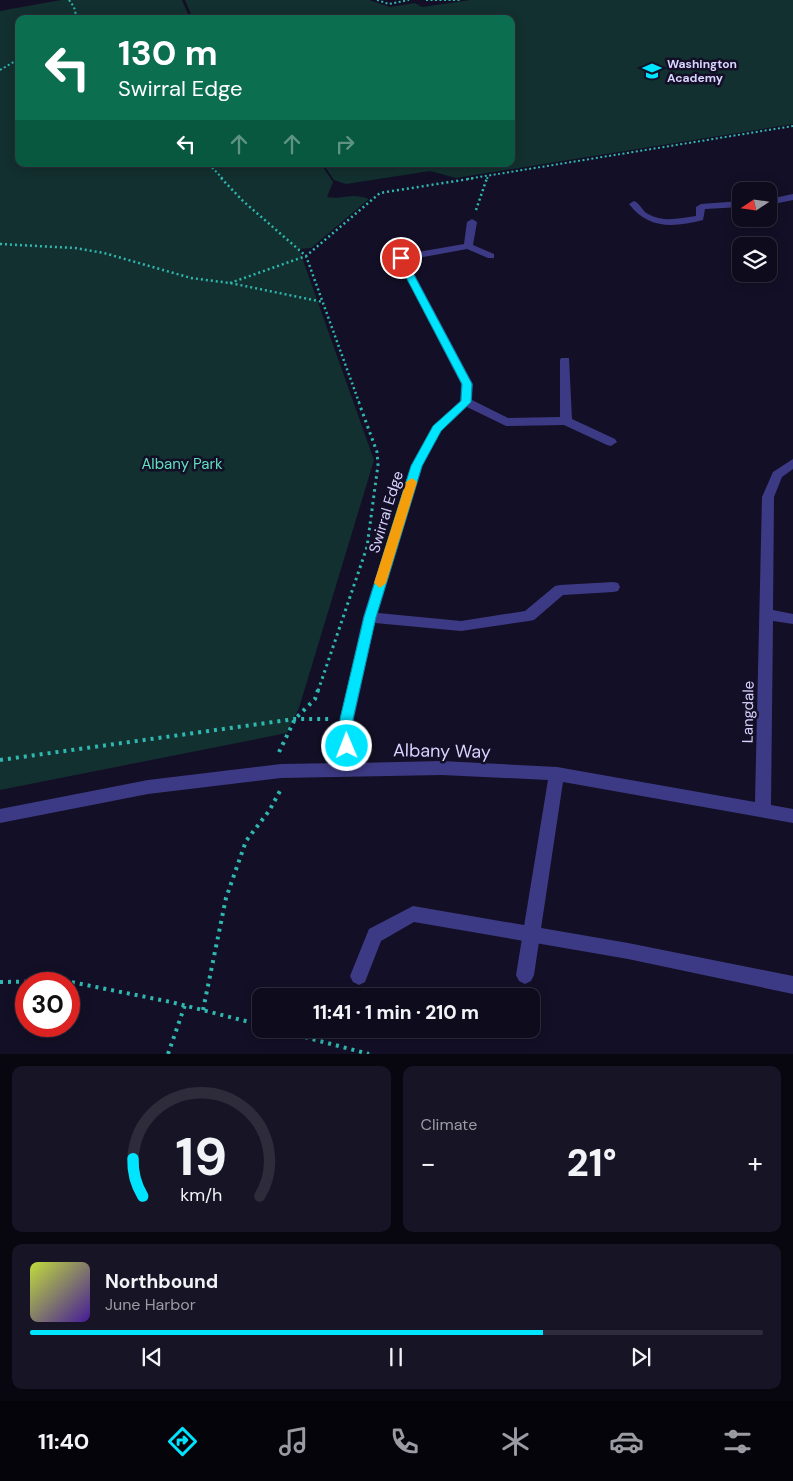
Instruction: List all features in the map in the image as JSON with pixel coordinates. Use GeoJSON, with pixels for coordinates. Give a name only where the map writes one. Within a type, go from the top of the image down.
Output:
{"type":"FeatureCollection","features":[{"type":"Feature","properties":{"kind":"street"},"geometry":{"type":"LineString","coordinates":[[778,200],[793,197]]}},
{"type":"Feature","properties":{"kind":"street"},"geometry":{"type":"LineString","coordinates":[[634,204],[644,216],[667,223],[700,218],[701,206],[732,204]]}},
{"type":"Feature","properties":{"kind":"street"},"geometry":{"type":"LineString","coordinates":[[468,246],[472,222]]}},
{"type":"Feature","properties":{"kind":"street"},"geometry":{"type":"LineString","coordinates":[[491,256],[468,246],[401,258],[467,384],[466,402],[506,422],[566,421],[610,442]]}},
{"type":"Feature","properties":{"kind":"street"},"geometry":{"type":"LineString","coordinates":[[565,360],[564,396],[566,421]]}},
{"type":"Feature","properties":{"kind":"street","name":"Swirral Edge"},"geometry":{"type":"LineString","coordinates":[[348,768],[347,719],[370,617],[417,466],[437,429],[466,402]]}},
{"type":"Feature","properties":{"kind":"street","name":"Langdale"},"geometry":{"type":"LineString","coordinates":[[763,810],[768,497],[777,475],[793,463]]}},
{"type":"Feature","properties":{"kind":"street"},"geometry":{"type":"LineString","coordinates":[[370,617],[461,626],[529,616],[560,590],[613,587]]}},
{"type":"Feature","properties":{"kind":"street"},"geometry":{"type":"LineString","coordinates":[[766,614],[793,619]]}},
{"type":"Feature","properties":{"kind":"street","name":"Albany Way"},"geometry":{"type":"LineString","coordinates":[[0,816],[148,786],[281,771],[348,768],[442,768],[557,774],[793,816]]}},
{"type":"Feature","properties":{"kind":"street"},"geometry":{"type":"LineString","coordinates":[[525,975],[557,774]]}},
{"type":"Feature","properties":{"kind":"street"},"geometry":{"type":"LineString","coordinates":[[359,976],[375,935],[413,914],[628,951],[793,985]]}},
{"type":"Feature","properties":{"kind":"path"},"geometry":{"type":"LineString","coordinates":[[69,0],[76,15]]}},
{"type":"Feature","properties":{"kind":"path"},"geometry":{"type":"LineString","coordinates":[[377,0],[389,4],[409,0]]}},
{"type":"Feature","properties":{"kind":"path"},"geometry":{"type":"LineString","coordinates":[[426,0],[461,0]]}},
{"type":"Feature","properties":{"kind":"path"},"geometry":{"type":"LineString","coordinates":[[0,70],[15,61]]}},
{"type":"Feature","properties":{"kind":"path"},"geometry":{"type":"LineString","coordinates":[[230,283],[266,272],[306,256],[380,193],[793,126]]}},
{"type":"Feature","properties":{"kind":"path"},"geometry":{"type":"LineString","coordinates":[[203,1010],[226,898],[246,841],[269,811],[281,790],[279,753],[295,719],[315,699],[367,547],[378,465],[378,452],[306,256],[243,201],[212,167]]}},
{"type":"Feature","properties":{"kind":"path"},"geometry":{"type":"LineString","coordinates":[[472,222],[488,175]]}},
{"type":"Feature","properties":{"kind":"path"},"geometry":{"type":"LineString","coordinates":[[0,244],[75,248],[104,253],[191,278],[230,283],[324,302]]}},
{"type":"Feature","properties":{"kind":"path"},"geometry":{"type":"LineString","coordinates":[[0,760],[295,719],[347,719]]}},
{"type":"Feature","properties":{"kind":"path"},"geometry":{"type":"LineString","coordinates":[[0,982],[66,981],[203,1010],[252,1024]]}},
{"type":"Feature","properties":{"kind":"path"},"geometry":{"type":"LineString","coordinates":[[168,1054],[185,1006]]}},
{"type":"Feature","properties":{"kind":"path"},"geometry":{"type":"LineString","coordinates":[[308,1038],[369,1054]]}},
{"type":"Feature","properties":{"kind":"green space","name":"Albany Park"},"geometry":{"type":"Polygon","coordinates":[[[61,0],[182,0],[188,15],[15,15],[15,167],[323,167],[333,182],[327,197],[357,196],[369,199],[311,248],[299,249],[374,460],[299,708],[287,733],[0,790],[0,11],[61,0]]]}},
{"type":"Feature","properties":{"kind":"green space","name":"Washington Academy"},"geometry":{"type":"Polygon","coordinates":[[[185,0],[369,0],[390,7],[415,3],[422,7],[470,0],[793,0],[793,124],[456,178],[430,171],[346,184],[334,180],[325,167],[515,167],[515,15],[191,15],[185,0]]]}},
{"type":"Feature","properties":{"kind":"slow traffic"},"geometry":{"type":"LineString","coordinates":[[380,583],[412,482]]}},
{"type":"Feature","properties":{"kind":"place","name":"Washington Academy"},"geometry":{"type":"Point","coordinates":[652,71]}},
{"type":"Feature","properties":{"kind":"route"},"geometry":{"type":"LineString","coordinates":[[347,746],[347,719],[370,617],[417,466],[437,429],[466,402],[467,384],[401,258]]}}]}
